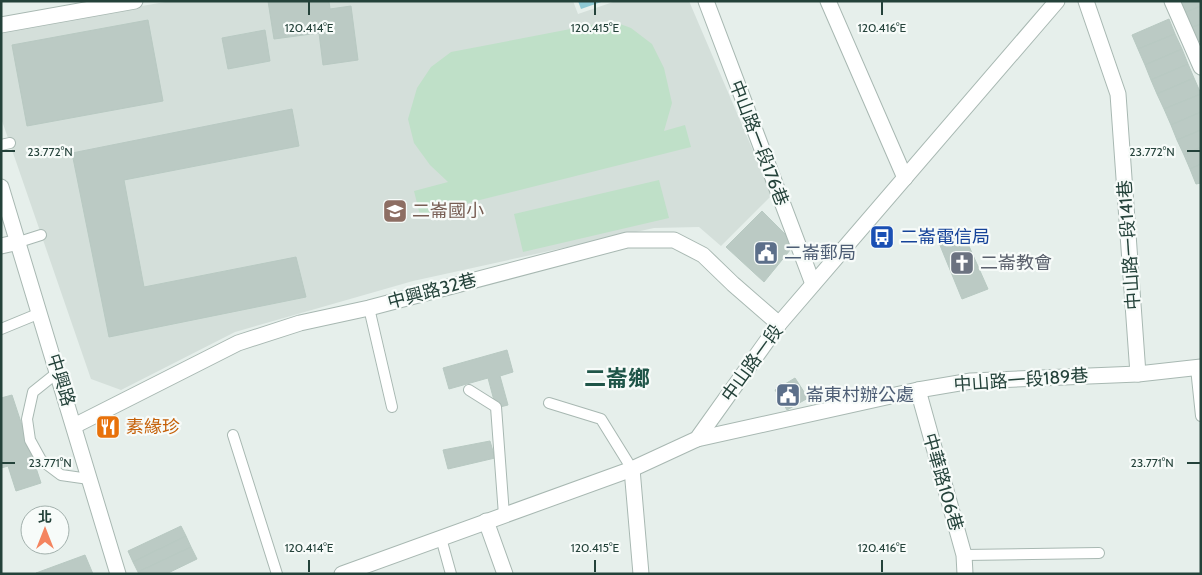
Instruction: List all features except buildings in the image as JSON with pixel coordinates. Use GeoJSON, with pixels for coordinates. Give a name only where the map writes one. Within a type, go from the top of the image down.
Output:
{"type":"FeatureCollection","features":[{"type":"Feature","properties":{"kind":"street"},"geometry":{"type":"LineString","coordinates":[[1,25],[79,6],[135,1]]}},
{"type":"Feature","properties":{"kind":"street","name":"中山路一段176巷"},"geometry":{"type":"LineString","coordinates":[[706,1],[813,284]]}},
{"type":"Feature","properties":{"kind":"street"},"geometry":{"type":"LineString","coordinates":[[828,1],[905,178]]}},
{"type":"Feature","properties":{"kind":"street","name":"中山路一段"},"geometry":{"type":"LineString","coordinates":[[342,574],[632,469],[697,439],[779,324],[1056,1]]}},
{"type":"Feature","properties":{"kind":"street","name":"中山路一段141巷"},"geometry":{"type":"LineString","coordinates":[[1086,1],[1118,94],[1138,374]]}},
{"type":"Feature","properties":{"kind":"street"},"geometry":{"type":"LineString","coordinates":[[1172,1],[1201,67]]}},
{"type":"Feature","properties":{"kind":"street","name":"中興路"},"geometry":{"type":"LineString","coordinates":[[1,187],[118,574]]}},
{"type":"Feature","properties":{"kind":"street","name":"中興路32巷"},"geometry":{"type":"LineString","coordinates":[[74,426],[238,342],[300,323],[369,308],[627,240],[674,240],[704,255],[733,284],[779,324]]}},
{"type":"Feature","properties":{"kind":"street"},"geometry":{"type":"LineString","coordinates":[[1,246],[19,242]]}},
{"type":"Feature","properties":{"kind":"street","name":"中山路一段189巷"},"geometry":{"type":"LineString","coordinates":[[697,439],[918,390],[971,381],[1138,374],[1198,368]]}},
{"type":"Feature","properties":{"kind":"street","name":"中華路106巷"},"geometry":{"type":"LineString","coordinates":[[918,390],[964,555],[965,574]]}},
{"type":"Feature","properties":{"kind":"street"},"geometry":{"type":"LineString","coordinates":[[632,469],[641,574]]}},
{"type":"Feature","properties":{"kind":"street"},"geometry":{"type":"LineString","coordinates":[[486,521],[505,574]]}},
{"type":"Feature","properties":{"kind":"lane"},"geometry":{"type":"LineString","coordinates":[[19,242],[41,236]]}},
{"type":"Feature","properties":{"kind":"lane"},"geometry":{"type":"LineString","coordinates":[[369,308],[392,407]]}},
{"type":"Feature","properties":{"kind":"lane"},"geometry":{"type":"LineString","coordinates":[[1,329],[40,313]]}},
{"type":"Feature","properties":{"kind":"lane"},"geometry":{"type":"LineString","coordinates":[[1198,368],[1201,416]]}},
{"type":"Feature","properties":{"kind":"lane"},"geometry":{"type":"LineString","coordinates":[[58,372],[33,392],[27,419],[30,440],[41,460],[61,475],[89,480]]}},
{"type":"Feature","properties":{"kind":"lane"},"geometry":{"type":"LineString","coordinates":[[469,390],[496,407],[504,515]]}},
{"type":"Feature","properties":{"kind":"lane"},"geometry":{"type":"LineString","coordinates":[[548,403],[601,419],[632,469]]}},
{"type":"Feature","properties":{"kind":"lane"},"geometry":{"type":"LineString","coordinates":[[234,435],[277,574]]}},
{"type":"Feature","properties":{"kind":"lane"},"geometry":{"type":"LineString","coordinates":[[440,538],[451,574]]}},
{"type":"Feature","properties":{"kind":"lane"},"geometry":{"type":"LineString","coordinates":[[964,555],[1099,553]]}},
{"type":"Feature","properties":{"kind":"shaded area","name":"二崙國小"},"geometry":{"type":"Polygon","coordinates":[[[171,1],[573,1],[578,14],[616,1],[689,1],[772,195],[721,246],[699,227],[654,228],[413,281],[235,332],[121,390],[91,379],[1,118],[1,30],[171,1]]]}},
{"type":"Feature","properties":{"kind":"green space"},"geometry":{"type":"Polygon","coordinates":[[[612,21],[631,28],[652,44],[664,68],[672,103],[664,131],[685,125],[691,147],[420,215],[414,191],[448,182],[430,165],[414,143],[408,119],[417,88],[431,67],[451,52],[612,21]]]}},
{"type":"Feature","properties":{"kind":"green space"},"geometry":{"type":"Polygon","coordinates":[[[659,180],[669,218],[523,252],[514,214],[659,180]]]}},
{"type":"Feature","properties":{"kind":"water"},"geometry":{"type":"Polygon","coordinates":[[[578,1],[604,1],[581,9],[578,1]]]}},
{"type":"Feature","properties":{"kind":"place","name":"二崙國小"},"geometry":{"type":"Point","coordinates":[395,211]}},
{"type":"Feature","properties":{"kind":"place","name":"二崙電信局"},"geometry":{"type":"Point","coordinates":[882,237]}},
{"type":"Feature","properties":{"kind":"place","name":"二崙郵局"},"geometry":{"type":"Point","coordinates":[766,253]}},
{"type":"Feature","properties":{"kind":"place","name":"二崙教會"},"geometry":{"type":"Point","coordinates":[962,263]}},
{"type":"Feature","properties":{"kind":"place","name":"崙東村辦公處"},"geometry":{"type":"Point","coordinates":[788,395]}},
{"type":"Feature","properties":{"kind":"place","name":"素緣珍"},"geometry":{"type":"Point","coordinates":[108,427]}},
{"type":"Feature","properties":{"kind":"district","name":"二崙鄉"},"geometry":{"type":"Point","coordinates":[617,378]}}]}
